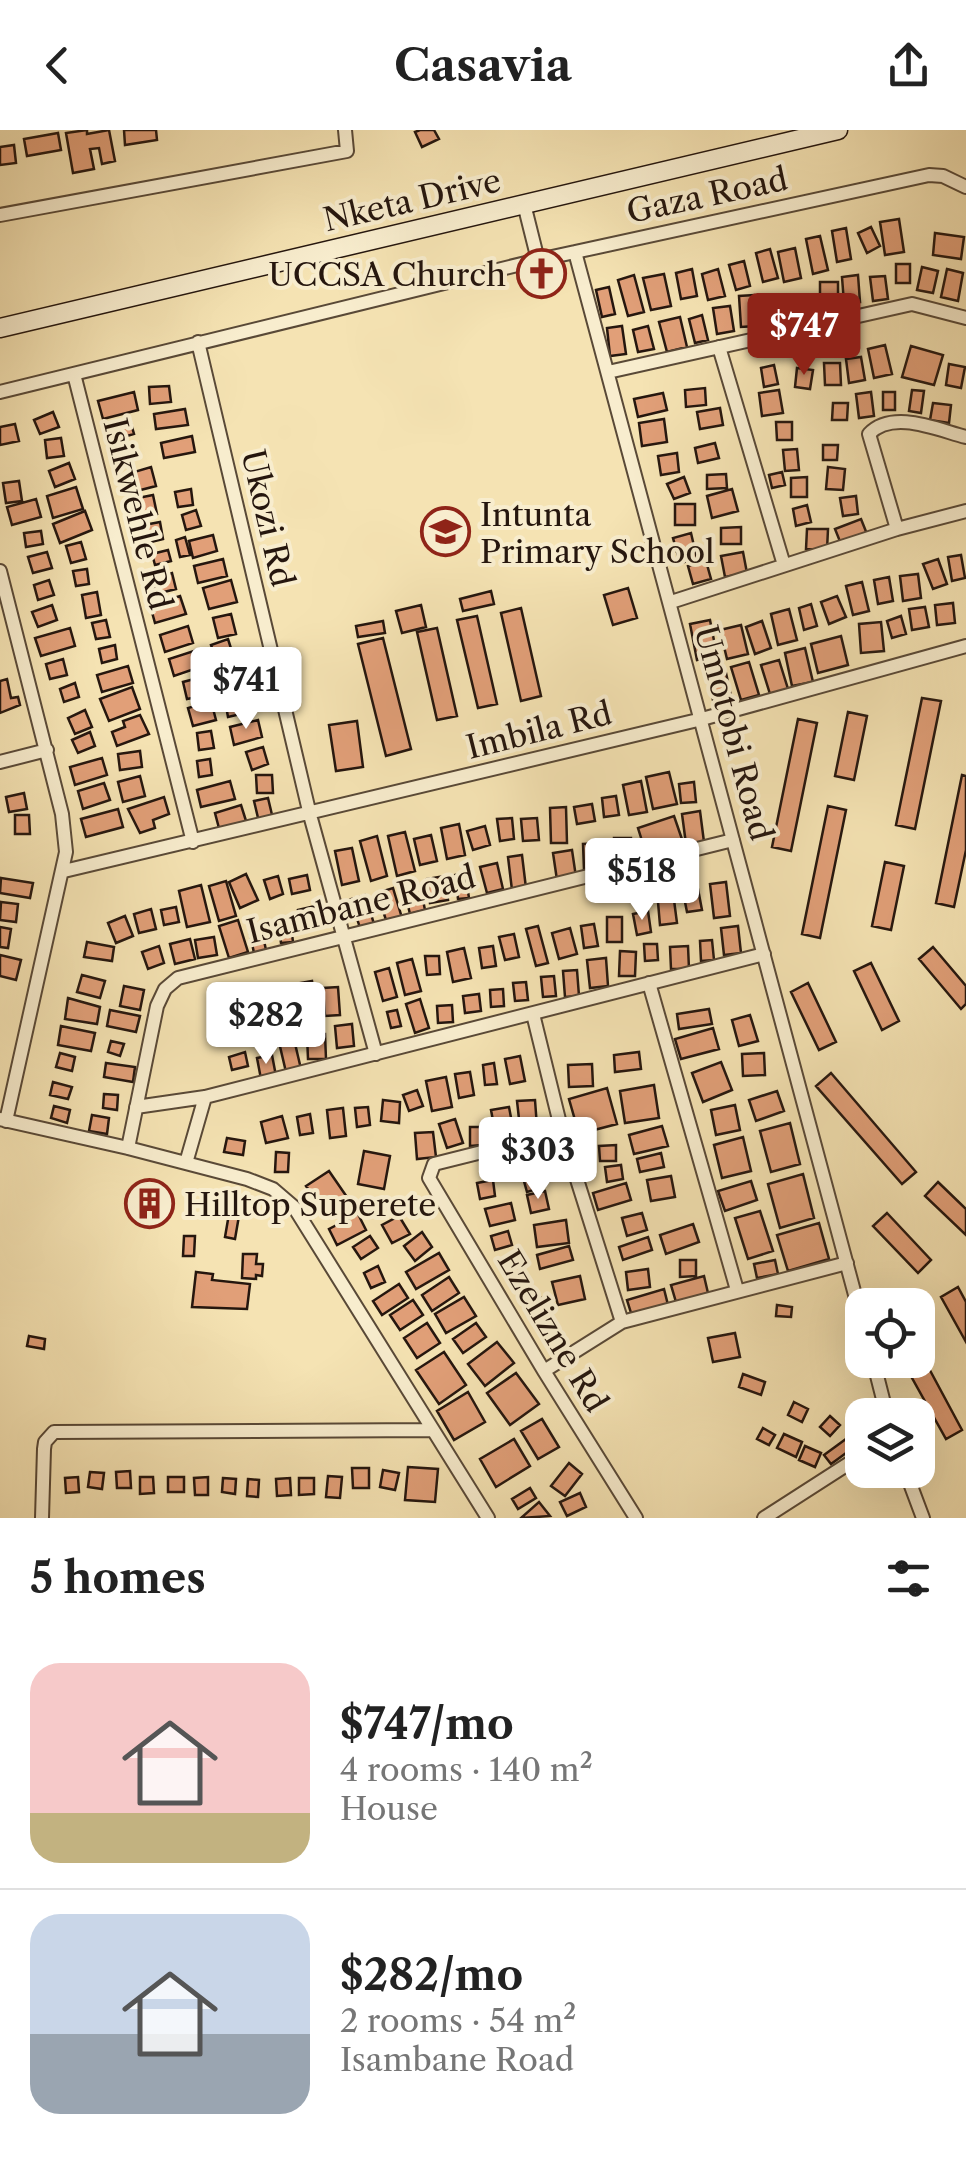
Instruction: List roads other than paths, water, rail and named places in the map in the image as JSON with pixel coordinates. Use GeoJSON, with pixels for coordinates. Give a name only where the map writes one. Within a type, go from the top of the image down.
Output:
{"type":"FeatureCollection","features":[{"type":"Feature","properties":{"kind":"street"},"geometry":{"type":"LineString","coordinates":[[0,215],[347,150],[344,130]]}},
{"type":"Feature","properties":{"kind":"street","name":"Nketa Drive"},"geometry":{"type":"LineString","coordinates":[[0,328],[838,130]]}},
{"type":"Feature","properties":{"kind":"street","name":"Gaza Road"},"geometry":{"type":"LineString","coordinates":[[575,252],[929,175],[943,176],[966,187]]}},
{"type":"Feature","properties":{"kind":"street"},"geometry":{"type":"LineString","coordinates":[[524,204],[538,260]]}},
{"type":"Feature","properties":{"kind":"street"},"geometry":{"type":"LineString","coordinates":[[0,392],[575,252]]}},
{"type":"Feature","properties":{"kind":"street","name":"Umotobi Road"},"geometry":{"type":"LineString","coordinates":[[575,252],[853,1288]]}},
{"type":"Feature","properties":{"kind":"street"},"geometry":{"type":"LineString","coordinates":[[608,372],[912,304],[966,318]]}},
{"type":"Feature","properties":{"kind":"street","name":"Ukozi Rd"},"geometry":{"type":"LineString","coordinates":[[198,342],[310,815],[376,1054]]}},
{"type":"Feature","properties":{"kind":"street"},"geometry":{"type":"LineString","coordinates":[[719,347],[784,565]]}},
{"type":"Feature","properties":{"kind":"street","name":"Isikwehle Rd"},"geometry":{"type":"LineString","coordinates":[[74,374],[193,842]]}},
{"type":"Feature","properties":{"kind":"street"},"geometry":{"type":"LineString","coordinates":[[897,530],[868,440],[873,428],[897,422],[966,438]]}},
{"type":"Feature","properties":{"kind":"street"},"geometry":{"type":"LineString","coordinates":[[671,602],[966,510]]}},
{"type":"Feature","properties":{"kind":"street"},"geometry":{"type":"LineString","coordinates":[[0,571],[47,750],[62,814],[66,852],[3,1120],[128,1148],[273,1188],[294,1207],[488,1518]]}},
{"type":"Feature","properties":{"kind":"street"},"geometry":{"type":"LineString","coordinates":[[0,639],[16,636]]}},
{"type":"Feature","properties":{"kind":"street","name":"Imbila Rd"},"geometry":{"type":"LineString","coordinates":[[64,871],[702,719],[966,646]]}},
{"type":"Feature","properties":{"kind":"street"},"geometry":{"type":"LineString","coordinates":[[0,762],[47,750]]}},
{"type":"Feature","properties":{"kind":"street","name":"Isambane Road"},"geometry":{"type":"LineString","coordinates":[[128,1148],[157,1006],[165,989],[178,978],[732,840]]}},
{"type":"Feature","properties":{"kind":"street"},"geometry":{"type":"LineString","coordinates":[[136,1107],[205,1097],[764,954]]}},
{"type":"Feature","properties":{"kind":"street"},"geometry":{"type":"LineString","coordinates":[[649,984],[737,1290]]}},
{"type":"Feature","properties":{"kind":"street"},"geometry":{"type":"LineString","coordinates":[[533,1014],[562,1132],[622,1322]]}},
{"type":"Feature","properties":{"kind":"street"},"geometry":{"type":"LineString","coordinates":[[186,1163],[205,1097]]}},
{"type":"Feature","properties":{"kind":"street","name":"Ezelizne Rd"},"geometry":{"type":"LineString","coordinates":[[562,1132],[434,1164],[430,1170],[431,1184],[636,1518]]}},
{"type":"Feature","properties":{"kind":"street"},"geometry":{"type":"LineString","coordinates":[[544,1371],[622,1322],[846,1263]]}},
{"type":"Feature","properties":{"kind":"street"},"geometry":{"type":"LineString","coordinates":[[42,1518],[44,1450],[54,1432],[431,1430]]}},
{"type":"Feature","properties":{"kind":"street"},"geometry":{"type":"LineString","coordinates":[[764,1518],[845,1467]]}},
{"type":"Feature","properties":{"kind":"street"},"geometry":{"type":"LineString","coordinates":[[912,1488],[923,1518]]}},
{"type":"Feature","properties":{"kind":"place","name":"UCCSA Church"},"geometry":{"type":"Point","coordinates":[541,274]}},
{"type":"Feature","properties":{"kind":"place","name":"Intunta Primary School"},"geometry":{"type":"Point","coordinates":[445,532]}},
{"type":"Feature","properties":{"kind":"place","name":"Hilltop Superete"},"geometry":{"type":"Point","coordinates":[149,1204]}}]}
